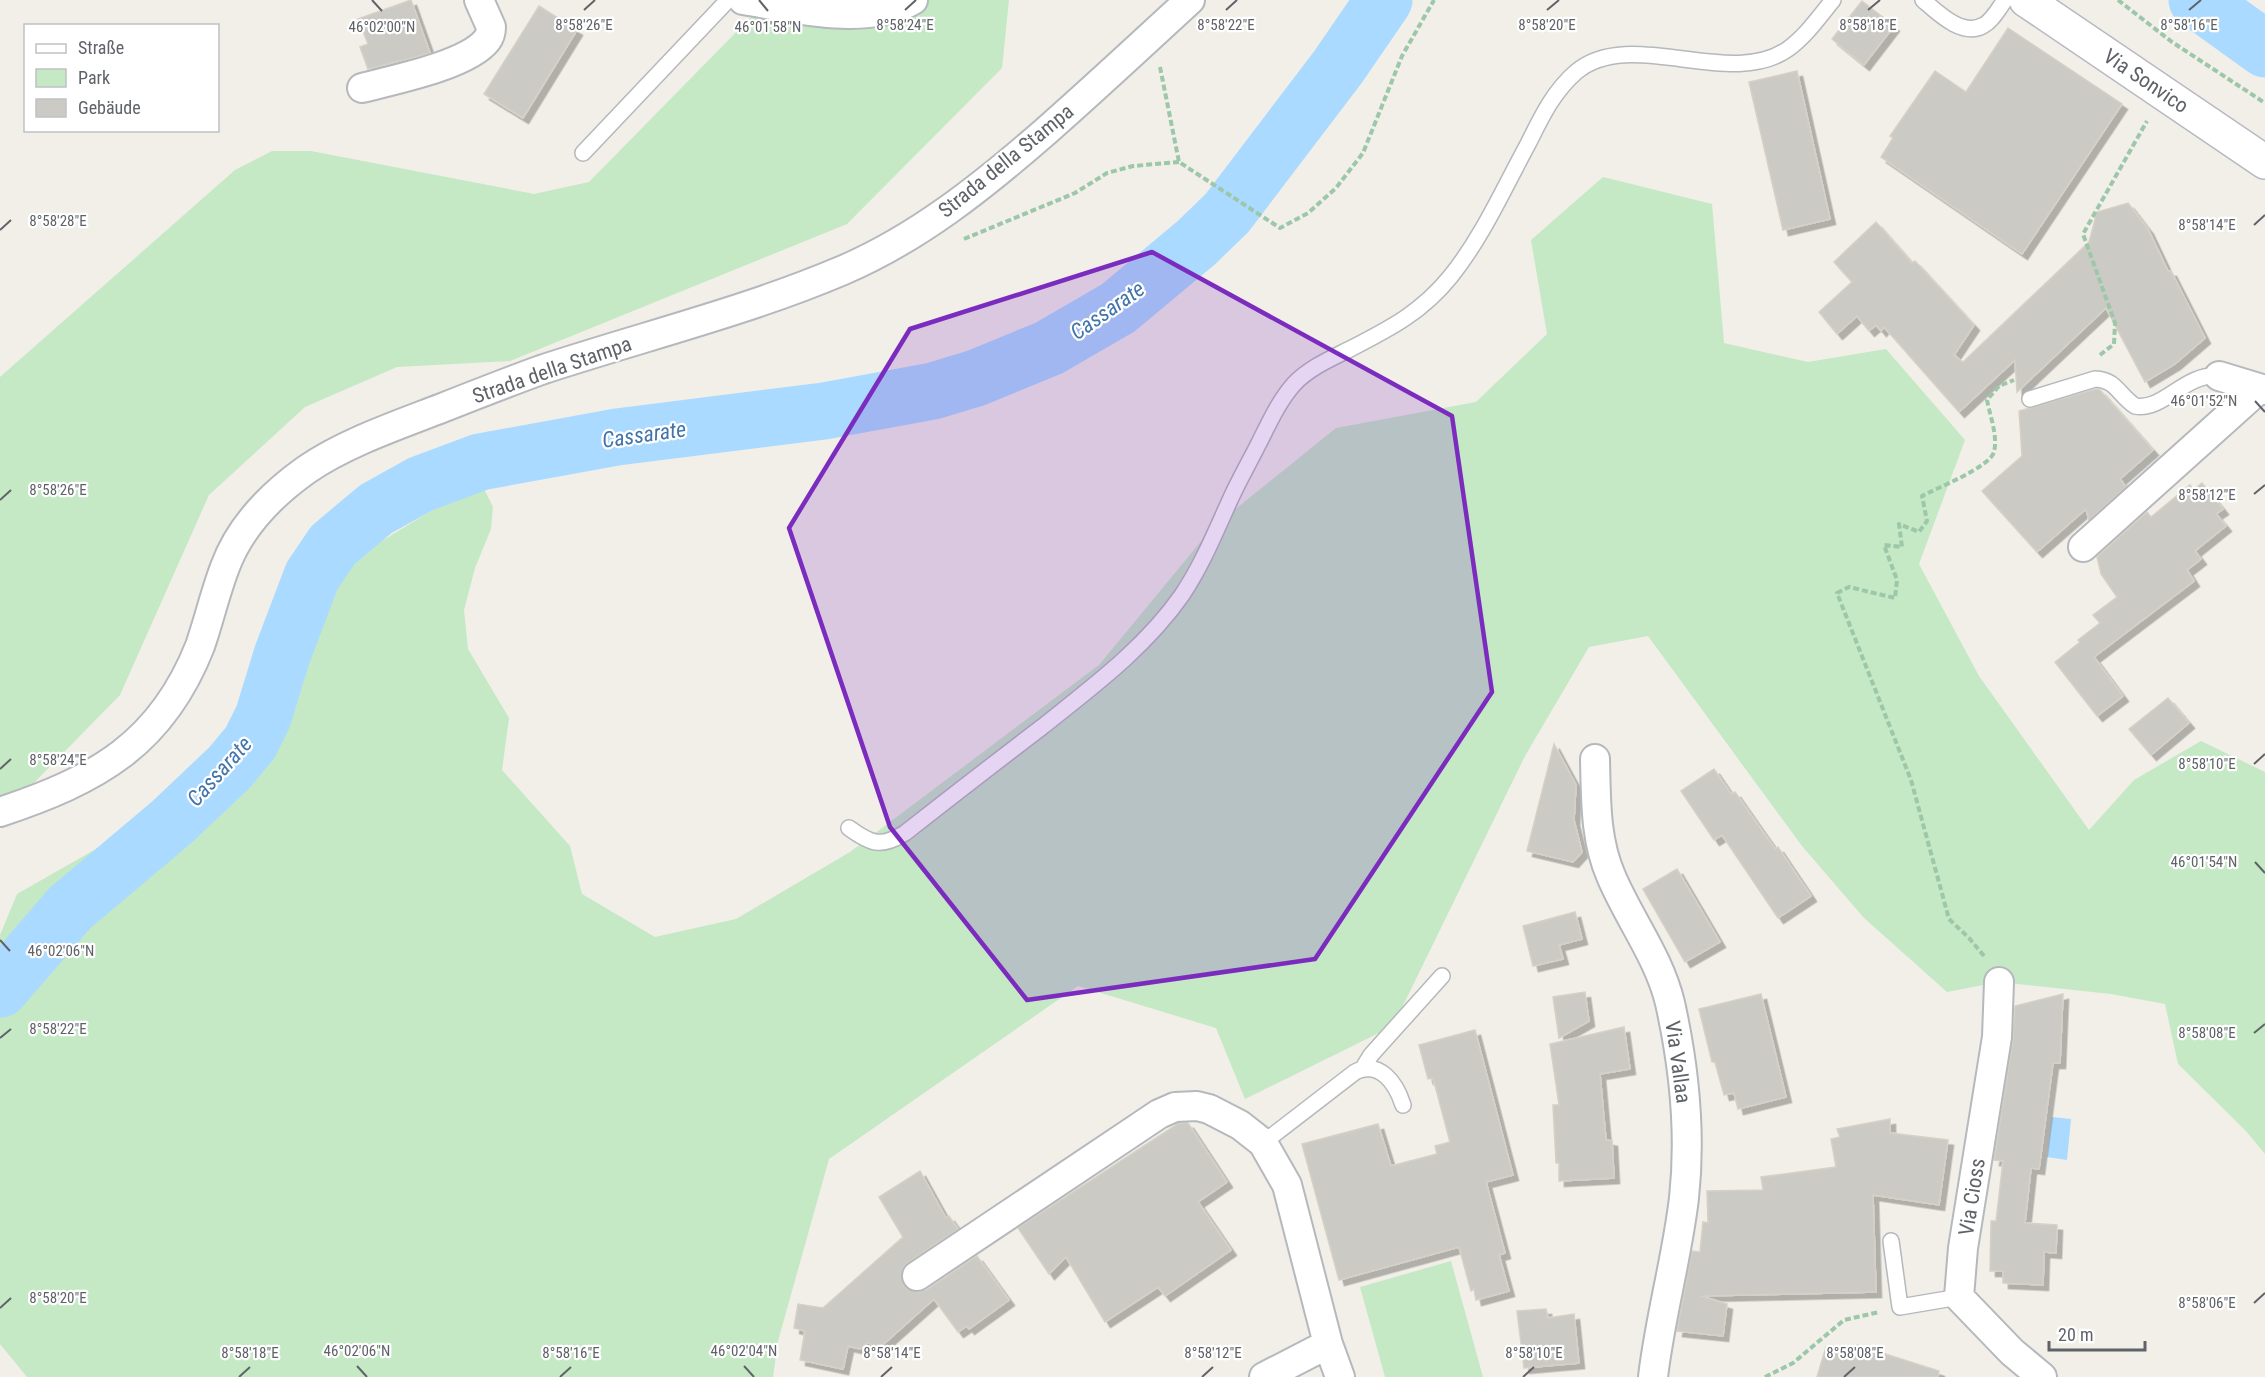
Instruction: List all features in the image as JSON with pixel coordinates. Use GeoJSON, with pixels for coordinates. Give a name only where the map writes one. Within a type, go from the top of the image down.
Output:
{"type":"FeatureCollection","features":[{"type":"Feature","properties":{"kind":"street"},"geometry":{"type":"LineString","coordinates":[[362,88],[424,72],[460,58],[480,46],[487,40],[491,27],[479,0]]}},
{"type":"Feature","properties":{"kind":"street"},"geometry":{"type":"LineString","coordinates":[[743,0],[841,14],[892,9],[913,0]]}},
{"type":"Feature","properties":{"kind":"street","name":"Strada della Stampa"},"geometry":{"type":"LineString","coordinates":[[0,812],[66,788],[96,773],[135,744],[148,730],[171,702],[186,677],[200,645],[226,565],[240,536],[272,497],[311,467],[333,454],[396,426],[539,371],[748,306],[826,277],[879,252],[942,214],[995,176],[1190,0]]}},
{"type":"Feature","properties":{"kind":"street","name":"Via Sonvico"},"geometry":{"type":"LineString","coordinates":[[2026,0],[2265,162]]}},
{"type":"Feature","properties":{"kind":"street"},"geometry":{"type":"LineString","coordinates":[[2219,376],[2262,389]]}},
{"type":"Feature","properties":{"kind":"street"},"geometry":{"type":"LineString","coordinates":[[2084,548],[2262,389]]}},
{"type":"Feature","properties":{"kind":"street","name":"Via Vallaa"},"geometry":{"type":"LineString","coordinates":[[1595,759],[1597,824],[1601,849],[1611,876],[1665,985],[1677,1043],[1687,1131],[1684,1199],[1658,1333],[1653,1377]]}},
{"type":"Feature","properties":{"kind":"street","name":"Via Cioss"},"geometry":{"type":"LineString","coordinates":[[1959,1297],[1963,1248],[1998,1037],[1999,982]]}},
{"type":"Feature","properties":{"kind":"street"},"geometry":{"type":"LineString","coordinates":[[917,1276],[1167,1110],[1186,1106],[1209,1109],[1240,1125],[1263,1143],[1287,1185],[1328,1344],[1340,1377]]}},
{"type":"Feature","properties":{"kind":"street"},"geometry":{"type":"LineString","coordinates":[[1959,1297],[2012,1352],[2042,1377]]}},
{"type":"Feature","properties":{"kind":"street"},"geometry":{"type":"LineString","coordinates":[[1264,1377],[1328,1344]]}},
{"type":"Feature","properties":{"kind":"lane"},"geometry":{"type":"LineString","coordinates":[[584,153],[728,0]]}},
{"type":"Feature","properties":{"kind":"lane"},"geometry":{"type":"LineString","coordinates":[[849,828],[876,843],[885,843],[905,832],[1086,692],[1154,630],[1200,568],[1231,498],[1278,404],[1300,378],[1318,366],[1395,326],[1436,295],[1459,266],[1482,230],[1552,98],[1577,70],[1592,62],[1612,56],[1638,55],[1724,63],[1754,62],[1786,51],[1799,40],[1833,0]]}},
{"type":"Feature","properties":{"kind":"lane"},"geometry":{"type":"LineString","coordinates":[[1923,0],[1945,19],[1965,28],[1975,29],[1991,20],[2005,0]]}},
{"type":"Feature","properties":{"kind":"lane"},"geometry":{"type":"LineString","coordinates":[[2030,399],[2095,379],[2102,379],[2113,384],[2135,406],[2150,406],[2200,376],[2219,376]]}},
{"type":"Feature","properties":{"kind":"lane"},"geometry":{"type":"LineString","coordinates":[[1263,1143],[1363,1068],[1371,1055],[1442,976]]}},
{"type":"Feature","properties":{"kind":"lane"},"geometry":{"type":"LineString","coordinates":[[1363,1068],[1379,1071],[1388,1077],[1400,1094],[1403,1104]]}},
{"type":"Feature","properties":{"kind":"lane"},"geometry":{"type":"LineString","coordinates":[[1891,1241],[1900,1307],[1959,1297]]}},
{"type":"Feature","properties":{"kind":"path"},"geometry":{"type":"LineString","coordinates":[[954,243],[1075,193],[1107,172],[1133,166],[1179,162],[1280,228],[1308,213],[1336,188],[1362,153],[1402,56],[1434,0]]}},
{"type":"Feature","properties":{"kind":"path"},"geometry":{"type":"LineString","coordinates":[[2118,0],[2172,42],[2265,103]]}},
{"type":"Feature","properties":{"kind":"path"},"geometry":{"type":"LineString","coordinates":[[1159,63],[1179,162]]}},
{"type":"Feature","properties":{"kind":"path"},"geometry":{"type":"LineString","coordinates":[[2090,358],[2101,354],[2114,344],[2115,323],[2083,234],[2163,92]]}},
{"type":"Feature","properties":{"kind":"path"},"geometry":{"type":"LineString","coordinates":[[1999,982],[1983,955],[1949,919],[1911,780],[1837,593],[1849,587],[1895,598],[1897,580],[1884,545],[1902,547],[1899,524],[1919,532],[1927,521],[1922,496],[1986,464],[1994,453],[1993,428],[1986,400],[1999,386],[2019,378]]}},
{"type":"Feature","properties":{"kind":"path"},"geometry":{"type":"LineString","coordinates":[[1765,1377],[1793,1363],[1844,1320],[1900,1307]]}},
{"type":"Feature","properties":{"kind":"highlighted area"},"geometry":{"type":"Polygon","coordinates":[[[1152,252],[1452,416],[1492,692],[1315,959],[1027,1000],[890,827],[789,528],[910,329],[1152,252]]]}},
{"type":"Feature","properties":{"kind":"green space"},"geometry":{"type":"Polygon","coordinates":[[[736,0],[1009,0],[1002,68],[847,224],[510,361],[397,367],[305,407],[209,495],[120,695],[26,791],[0,798],[0,377],[235,170],[272,151],[311,151],[534,194],[589,182],[751,17],[736,0]]]}},
{"type":"Feature","properties":{"kind":"green space"},"geometry":{"type":"Polygon","coordinates":[[[1603,177],[1712,204],[1724,343],[1808,362],[1886,349],[1965,440],[1919,564],[1979,676],[2089,830],[2134,780],[2201,741],[2265,772],[2265,1154],[2246,1131],[2178,1064],[2165,1004],[2111,994],[1999,982],[1947,992],[1864,918],[1802,846],[1648,636],[1589,647],[1525,756],[1393,1026],[1245,1099],[1216,1028],[1078,986],[829,1159],[778,1341],[773,1377],[27,1377],[0,1344],[0,935],[17,894],[124,833],[231,752],[310,585],[480,481],[493,507],[491,529],[475,568],[464,610],[468,649],[509,718],[502,770],[570,846],[582,894],[655,937],[736,919],[850,852],[1099,665],[1212,528],[1336,428],[1476,402],[1547,334],[1531,240],[1603,177]]]}},
{"type":"Feature","properties":{"kind":"green space"},"geometry":{"type":"Polygon","coordinates":[[[1451,1261],[1483,1377],[1385,1377],[1360,1287],[1451,1261]]]}},
{"type":"Feature","properties":{"kind":"water"},"geometry":{"type":"Polygon","coordinates":[[[2052,1117],[2071,1119],[2067,1160],[2047,1157],[2052,1117]]]}},
{"type":"Feature","properties":{"kind":"building"},"geometry":{"type":"Polygon","coordinates":[[[411,0],[430,53],[368,69],[360,47],[368,44],[358,19],[411,0]]]}},
{"type":"Feature","properties":{"kind":"building"},"geometry":{"type":"Polygon","coordinates":[[[1862,1],[1894,26],[1864,65],[1832,39],[1862,1]]]}},
{"type":"Feature","properties":{"kind":"building"},"geometry":{"type":"Polygon","coordinates":[[[539,6],[577,30],[523,118],[484,94],[539,6]]]}},
{"type":"Feature","properties":{"kind":"building"},"geometry":{"type":"Polygon","coordinates":[[[2008,28],[2122,104],[2022,254],[1881,157],[1893,138],[1890,136],[1935,71],[1966,92],[2008,28]]]}},
{"type":"Feature","properties":{"kind":"building"},"geometry":{"type":"Polygon","coordinates":[[[1797,71],[1830,219],[1783,230],[1749,82],[1797,71]]]}},
{"type":"Feature","properties":{"kind":"building"},"geometry":{"type":"Polygon","coordinates":[[[2128,203],[2148,229],[2205,338],[2175,364],[2145,382],[2106,308],[2017,392],[2015,360],[1959,412],[1884,327],[1881,331],[1876,325],[1869,331],[1857,316],[1837,334],[1819,312],[1852,282],[1834,262],[1876,222],[1912,263],[1915,261],[1974,325],[1954,355],[1963,362],[2089,242],[2097,212],[2128,203]]]}},
{"type":"Feature","properties":{"kind":"building"},"geometry":{"type":"Polygon","coordinates":[[[2096,389],[2100,390],[2153,450],[2120,479],[2126,487],[2089,520],[2086,509],[2037,552],[1982,491],[2022,456],[2019,411],[2096,389]]]}},
{"type":"Feature","properties":{"kind":"building"},"geometry":{"type":"Polygon","coordinates":[[[2202,483],[2223,509],[2216,514],[2226,526],[2195,551],[2201,559],[2187,570],[2194,581],[2094,657],[2123,696],[2097,716],[2055,662],[2100,623],[2093,615],[2117,597],[2101,574],[2097,557],[2147,512],[2151,517],[2190,485],[2193,490],[2202,483]]]}},
{"type":"Feature","properties":{"kind":"building"},"geometry":{"type":"Polygon","coordinates":[[[2168,698],[2189,723],[2151,755],[2129,729],[2168,698]]]}},
{"type":"Feature","properties":{"kind":"building"},"geometry":{"type":"Polygon","coordinates":[[[1554,744],[1576,785],[1574,820],[1582,852],[1573,862],[1527,851],[1554,744]]]}},
{"type":"Feature","properties":{"kind":"building"},"geometry":{"type":"Polygon","coordinates":[[[1714,769],[1731,794],[1735,792],[1775,849],[1778,847],[1811,896],[1778,918],[1722,835],[1714,840],[1681,791],[1714,769]]]}},
{"type":"Feature","properties":{"kind":"building"},"geometry":{"type":"Polygon","coordinates":[[[1677,869],[1720,942],[1685,962],[1643,889],[1677,869]]]}},
{"type":"Feature","properties":{"kind":"building"},"geometry":{"type":"Polygon","coordinates":[[[1575,912],[1582,939],[1559,945],[1563,959],[1533,966],[1523,926],[1575,912]]]}},
{"type":"Feature","properties":{"kind":"building"},"geometry":{"type":"Polygon","coordinates":[[[1585,992],[1589,1021],[1559,1038],[1553,997],[1585,992]]]}},
{"type":"Feature","properties":{"kind":"building"},"geometry":{"type":"Polygon","coordinates":[[[1761,994],[1786,1097],[1738,1109],[1734,1093],[1724,1095],[1715,1062],[1712,1062],[1699,1009],[1761,994]]]}},
{"type":"Feature","properties":{"kind":"building"},"geometry":{"type":"Polygon","coordinates":[[[2063,994],[2060,1063],[2053,1063],[2039,1169],[2031,1168],[2025,1223],[2057,1225],[2056,1253],[2044,1252],[2043,1285],[2003,1283],[2003,1271],[1990,1271],[1991,1221],[1996,1221],[2003,1161],[1994,1160],[2013,1039],[2015,1006],[2063,994]]]}},
{"type":"Feature","properties":{"kind":"building"},"geometry":{"type":"Polygon","coordinates":[[[1624,1027],[1630,1069],[1600,1074],[1606,1140],[1612,1141],[1614,1178],[1559,1181],[1553,1105],[1559,1105],[1550,1044],[1624,1027]]]}},
{"type":"Feature","properties":{"kind":"building"},"geometry":{"type":"Polygon","coordinates":[[[1475,1030],[1513,1175],[1486,1182],[1505,1253],[1499,1255],[1509,1291],[1476,1300],[1474,1289],[1471,1291],[1459,1247],[1339,1280],[1302,1144],[1378,1124],[1391,1166],[1437,1154],[1435,1146],[1450,1142],[1433,1078],[1428,1079],[1419,1045],[1475,1030]]]}},
{"type":"Feature","properties":{"kind":"building"},"geometry":{"type":"Polygon","coordinates":[[[1890,1119],[1890,1133],[1948,1140],[1939,1205],[1873,1195],[1876,1292],[1701,1296],[1727,1304],[1723,1336],[1677,1331],[1692,1251],[1700,1252],[1703,1222],[1708,1223],[1707,1191],[1763,1190],[1761,1177],[1836,1167],[1831,1139],[1840,1137],[1837,1129],[1890,1119]]]}},
{"type":"Feature","properties":{"kind":"building"},"geometry":{"type":"Polygon","coordinates":[[[1179,1123],[1188,1123],[1227,1182],[1198,1202],[1231,1250],[1165,1296],[1158,1287],[1105,1322],[1066,1257],[1049,1274],[1018,1228],[1179,1123]]]}},
{"type":"Feature","properties":{"kind":"building"},"geometry":{"type":"Polygon","coordinates":[[[920,1171],[946,1218],[949,1216],[958,1229],[907,1263],[901,1276],[904,1286],[918,1292],[926,1290],[977,1256],[1009,1300],[969,1329],[967,1326],[958,1332],[934,1299],[877,1350],[868,1342],[860,1349],[848,1346],[843,1369],[800,1360],[805,1331],[794,1328],[798,1304],[823,1308],[903,1237],[879,1197],[920,1171]]]}},
{"type":"Feature","properties":{"kind":"building"},"geometry":{"type":"Polygon","coordinates":[[[1546,1309],[1548,1318],[1574,1314],[1579,1363],[1524,1368],[1517,1311],[1546,1309]]]}},
{"type":"Feature","properties":{"kind":"building"},"geometry":{"type":"Polygon","coordinates":[[[1857,1345],[1939,1371],[1938,1377],[1817,1377],[1826,1347],[1854,1356],[1857,1345]]]}},
{"type":"Feature","properties":{"kind":"waterway","name":"Cassarate"},"geometry":{"type":"LineString","coordinates":[[0,989],[70,908],[172,822],[230,767],[250,743],[263,717],[282,655],[312,576],[333,545],[376,509],[421,484],[480,462],[617,437],[824,411],[933,391],[976,378],[1049,348],[1118,308],[1196,243],[1227,213],[1338,67],[1384,0]]}},
{"type":"Feature","properties":{"kind":"waterway","name":"Cassarate"},"geometry":{"type":"LineString","coordinates":[[2197,0],[2265,49]]}}]}
